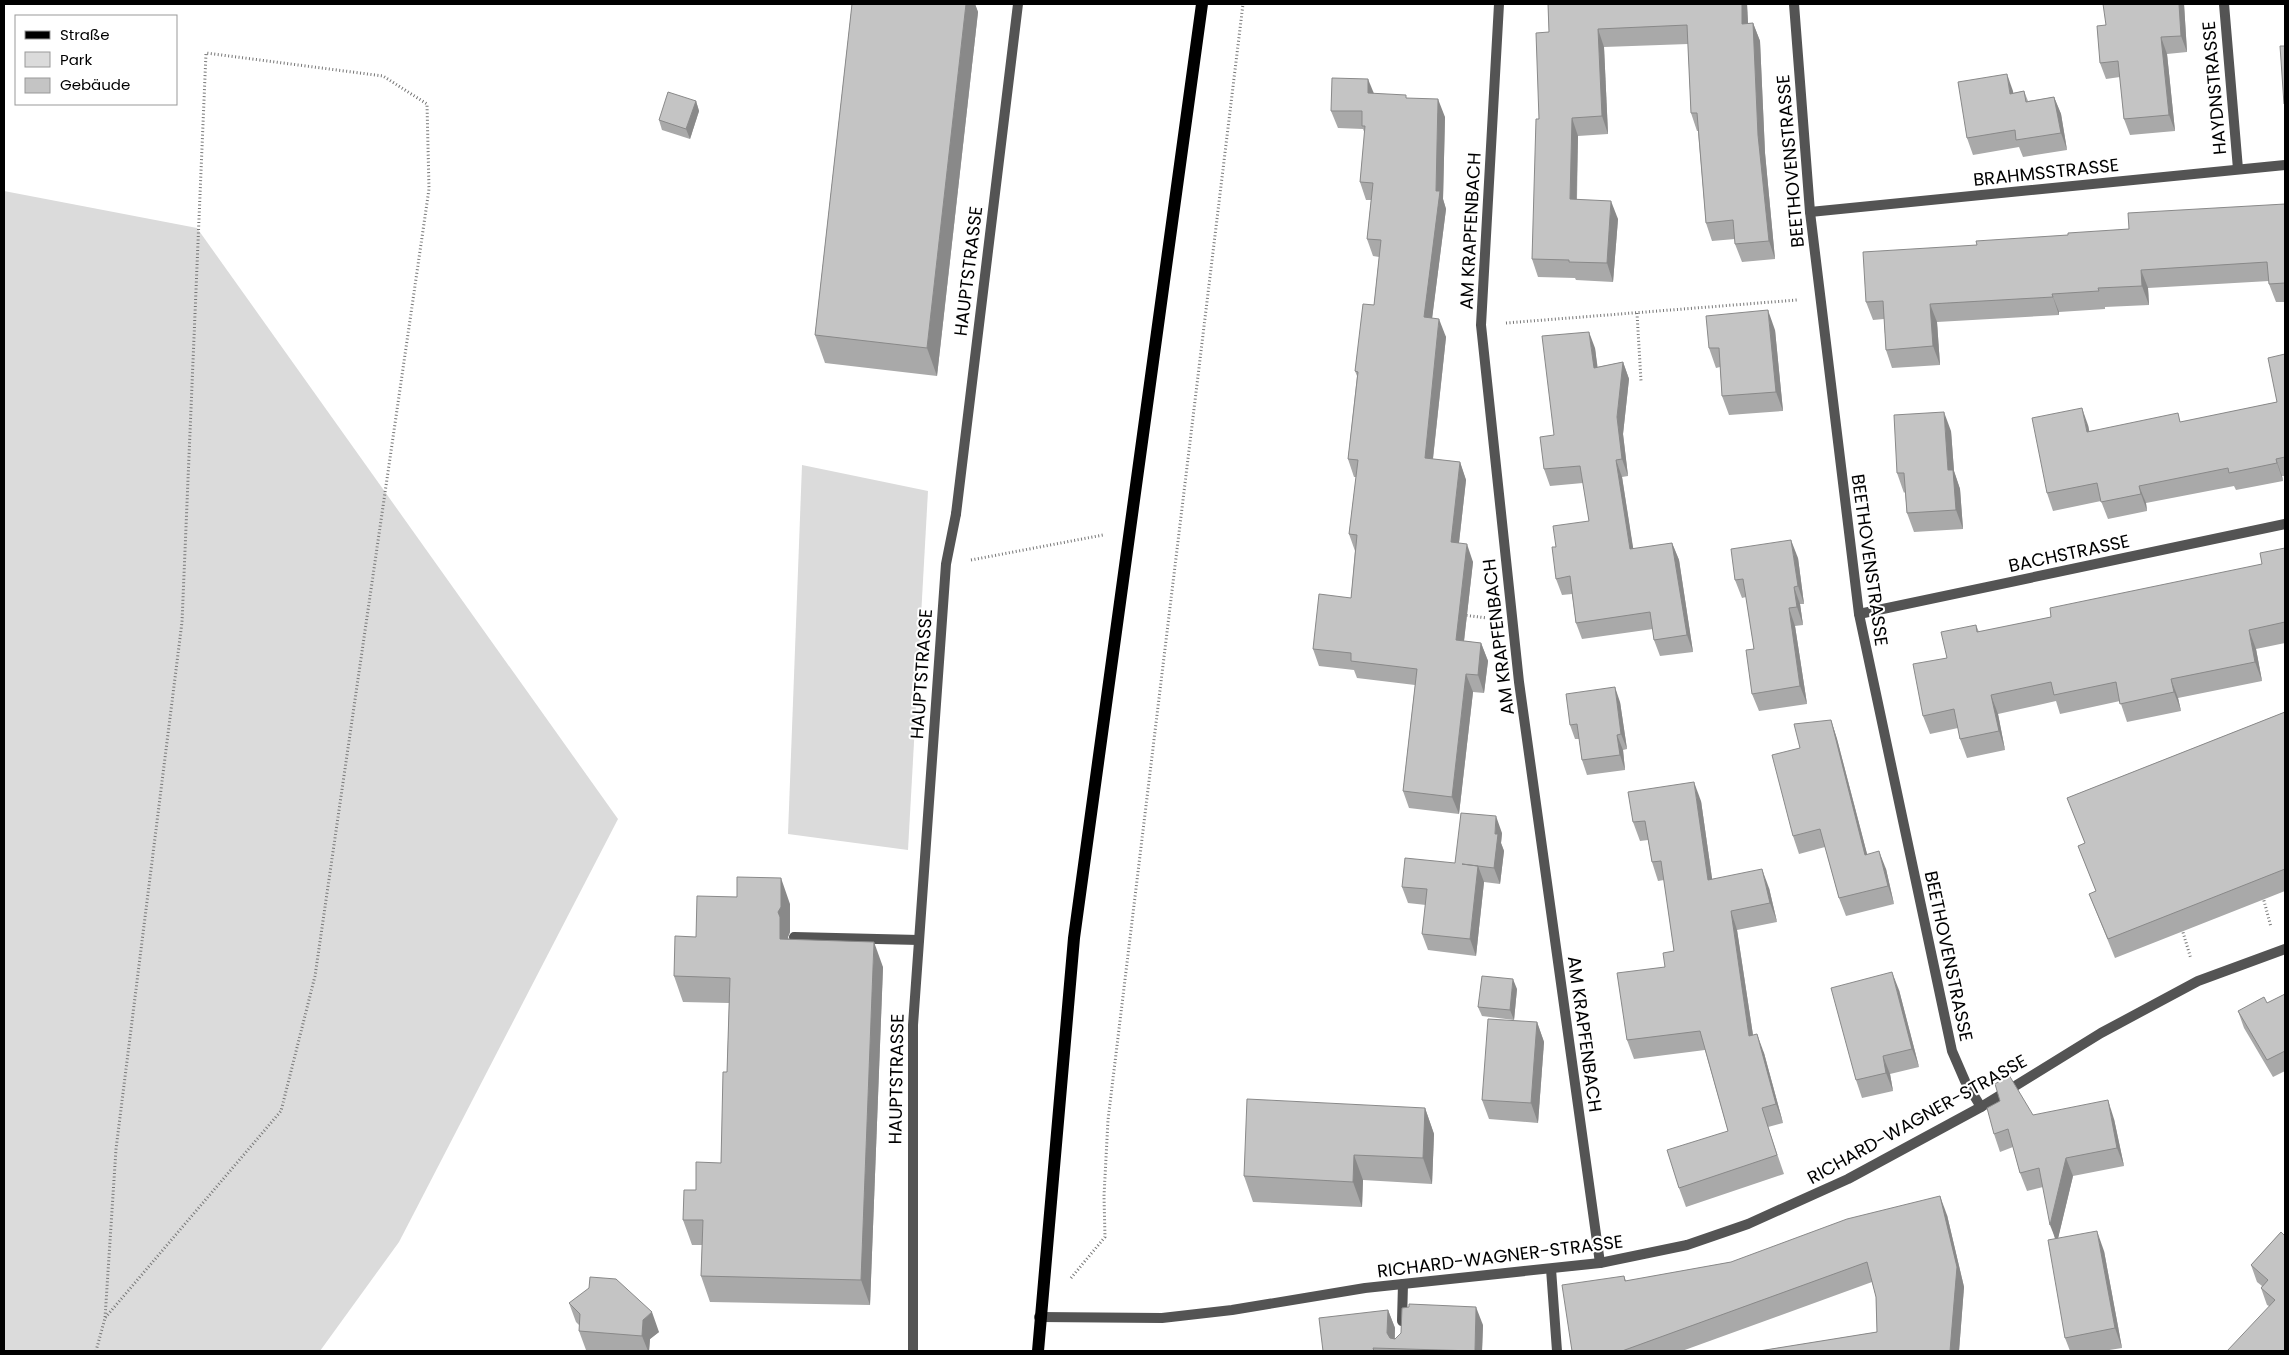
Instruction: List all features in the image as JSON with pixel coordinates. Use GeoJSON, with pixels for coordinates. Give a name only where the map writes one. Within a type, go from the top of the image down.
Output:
{"type":"FeatureCollection","features":[{"type":"Feature","properties":{"kind":"main road"},"geometry":{"type":"LineString","coordinates":[[1038,1351],[1039,1317],[1074,938],[1128,531],[1202,4]]}},
{"type":"Feature","properties":{"kind":"street","name":"HAUPTSTRASSE"},"geometry":{"type":"LineString","coordinates":[[912,1351],[913,1026],[946,564],[956,514],[1018,4]]}},
{"type":"Feature","properties":{"kind":"street","name":"AM KRAPFENBACH"},"geometry":{"type":"LineString","coordinates":[[1500,4],[1481,325],[1520,692],[1600,1263]]}},
{"type":"Feature","properties":{"kind":"street","name":"BEETHOVENSTRASSE"},"geometry":{"type":"LineString","coordinates":[[1794,4],[1810,212],[1819,298],[1859,614],[1952,1051],[1965,1081],[1981,1107]]}},
{"type":"Feature","properties":{"kind":"street","name":"HAYDNSTRASSE"},"geometry":{"type":"LineString","coordinates":[[2224,4],[2238,169]]}},
{"type":"Feature","properties":{"kind":"street","name":"BRAHMSSTRASSE"},"geometry":{"type":"LineString","coordinates":[[1810,212],[2285,165]]}},
{"type":"Feature","properties":{"kind":"street","name":"BACHSTRASSE"},"geometry":{"type":"LineString","coordinates":[[1859,614],[2285,524]]}},
{"type":"Feature","properties":{"kind":"street"},"geometry":{"type":"LineString","coordinates":[[794,937],[919,940]]}},
{"type":"Feature","properties":{"kind":"street","name":"RICHARD-WAGNER-STRASSE"},"geometry":{"type":"LineString","coordinates":[[1039,1317],[1162,1318],[1232,1310],[1403,1284],[1600,1263],[1687,1244],[1748,1224],[1848,1179],[1981,1107],[2101,1032],[2198,982],[2282,951]]}},
{"type":"Feature","properties":{"kind":"street"},"geometry":{"type":"LineString","coordinates":[[1551,1269],[1557,1351]]}},
{"type":"Feature","properties":{"kind":"street"},"geometry":{"type":"LineString","coordinates":[[1402,1332],[1403,1284]]}},
{"type":"Feature","properties":{"kind":"path"},"geometry":{"type":"LineString","coordinates":[[1069,1280],[1105,1236],[1104,1196],[1108,1120],[1243,4]]}},
{"type":"Feature","properties":{"kind":"path"},"geometry":{"type":"LineString","coordinates":[[96,1351],[106,1318],[116,1149],[182,622],[206,52],[383,76],[427,104],[429,189],[315,976],[281,1112],[106,1318]]}},
{"type":"Feature","properties":{"kind":"path"},"geometry":{"type":"LineString","coordinates":[[1481,325],[1819,298]]}},
{"type":"Feature","properties":{"kind":"path"},"geometry":{"type":"LineString","coordinates":[[1637,313],[1641,381]]}},
{"type":"Feature","properties":{"kind":"path"},"geometry":{"type":"LineString","coordinates":[[946,564],[1128,531]]}},
{"type":"Feature","properties":{"kind":"path"},"geometry":{"type":"LineString","coordinates":[[1455,614],[1512,621]]}},
{"type":"Feature","properties":{"kind":"path"},"geometry":{"type":"LineString","coordinates":[[2261,887],[2282,951]]}},
{"type":"Feature","properties":{"kind":"path"},"geometry":{"type":"LineString","coordinates":[[2180,925],[2198,982]]}},
{"type":"Feature","properties":{"kind":"green space"},"geometry":{"type":"Polygon","coordinates":[[[4,191],[197,228],[618,819],[399,1242],[320,1351],[4,1351],[4,191]]]}},
{"type":"Feature","properties":{"kind":"green space"},"geometry":{"type":"Polygon","coordinates":[[[802,465],[928,491],[908,850],[788,834],[802,465]]]}},
{"type":"Feature","properties":{"kind":"building"},"geometry":{"type":"Polygon","coordinates":[[[852,4],[966,4],[927,348],[815,335],[852,4]]]}},
{"type":"Feature","properties":{"kind":"building"},"geometry":{"type":"Polygon","coordinates":[[[1548,4],[1742,4],[1742,24],[1753,23],[1758,135],[1769,241],[1735,244],[1733,220],[1706,223],[1697,113],[1691,113],[1687,25],[1598,29],[1602,116],[1572,118],[1570,199],[1611,201],[1607,263],[1532,259],[1536,119],[1539,119],[1536,33],[1549,32],[1548,4]]]}},
{"type":"Feature","properties":{"kind":"building"},"geometry":{"type":"Polygon","coordinates":[[[2103,4],[2179,4],[2181,36],[2161,37],[2169,115],[2124,119],[2118,61],[2100,63],[2097,26],[2106,25],[2103,4]]]}},
{"type":"Feature","properties":{"kind":"building"},"geometry":{"type":"Polygon","coordinates":[[[2280,46],[2285,46],[2285,104],[2284,104],[2280,46]]]}},
{"type":"Feature","properties":{"kind":"building"},"geometry":{"type":"Polygon","coordinates":[[[2007,74],[2010,94],[2024,91],[2026,102],[2054,97],[2061,133],[2016,140],[2015,130],[1967,138],[1958,82],[2007,74]]]}},
{"type":"Feature","properties":{"kind":"building"},"geometry":{"type":"Polygon","coordinates":[[[1332,78],[1368,79],[1368,93],[1406,95],[1406,98],[1438,99],[1436,191],[1440,191],[1424,317],[1439,319],[1425,458],[1460,462],[1451,542],[1467,544],[1456,640],[1481,643],[1478,675],[1466,674],[1452,797],[1403,791],[1417,669],[1351,661],[1351,653],[1313,649],[1319,594],[1351,598],[1357,535],[1349,534],[1358,460],[1348,459],[1358,372],[1355,371],[1363,304],[1374,305],[1381,240],[1367,239],[1373,183],[1360,182],[1365,126],[1362,126],[1362,111],[1331,111],[1332,78]]]}},
{"type":"Feature","properties":{"kind":"building"},"geometry":{"type":"Polygon","coordinates":[[[668,92],[696,101],[686,129],[659,120],[668,92]]]}},
{"type":"Feature","properties":{"kind":"building"},"geometry":{"type":"Polygon","coordinates":[[[2285,204],[2285,283],[2269,284],[2267,262],[2141,270],[2142,286],[2098,288],[2099,291],[2052,294],[2053,297],[1930,304],[1933,346],[1886,350],[1883,301],[1866,302],[1863,252],[1977,245],[1976,241],[2129,229],[2128,213],[2285,204]]]}},
{"type":"Feature","properties":{"kind":"building"},"geometry":{"type":"Polygon","coordinates":[[[1768,310],[1776,392],[1722,396],[1719,348],[1709,348],[1706,316],[1768,310]]]}},
{"type":"Feature","properties":{"kind":"building"},"geometry":{"type":"Polygon","coordinates":[[[1589,332],[1594,368],[1623,362],[1617,417],[1622,459],[1616,460],[1630,549],[1672,543],[1687,635],[1654,640],[1650,612],[1576,623],[1570,576],[1556,579],[1552,547],[1556,547],[1553,526],[1589,521],[1580,466],[1544,469],[1540,437],[1554,435],[1542,336],[1589,332]]]}},
{"type":"Feature","properties":{"kind":"building"},"geometry":{"type":"Polygon","coordinates":[[[2285,354],[2285,457],[2276,459],[2277,463],[2229,473],[2228,468],[2139,486],[2141,494],[2101,502],[2097,483],[2047,493],[2032,418],[2082,408],[2087,432],[2178,413],[2180,422],[2277,402],[2268,358],[2285,354]]]}},
{"type":"Feature","properties":{"kind":"building"},"geometry":{"type":"Polygon","coordinates":[[[1944,412],[1948,470],[1953,470],[1956,510],[1907,513],[1904,473],[1897,473],[1894,415],[1944,412]]]}},
{"type":"Feature","properties":{"kind":"building"},"geometry":{"type":"Polygon","coordinates":[[[1791,540],[1798,586],[1794,587],[1797,607],[1789,608],[1800,686],[1752,694],[1746,650],[1754,649],[1743,579],[1735,580],[1731,549],[1791,540]]]}},
{"type":"Feature","properties":{"kind":"building"},"geometry":{"type":"Polygon","coordinates":[[[2285,548],[2285,622],[2249,630],[2255,662],[2171,679],[2174,692],[2120,704],[2116,682],[2054,695],[2051,682],[1991,695],[1999,731],[1960,739],[1954,709],[1923,716],[1913,664],[1947,658],[1941,632],[1976,625],[1977,632],[2051,617],[2050,608],[2262,564],[2260,553],[2285,548]]]}},
{"type":"Feature","properties":{"kind":"building"},"geometry":{"type":"Polygon","coordinates":[[[1615,687],[1621,734],[1617,735],[1620,755],[1582,760],[1577,724],[1570,725],[1566,694],[1615,687]]]}},
{"type":"Feature","properties":{"kind":"building"},"geometry":{"type":"Polygon","coordinates":[[[2285,712],[2285,869],[2108,939],[2089,894],[2096,891],[2078,846],[2085,843],[2067,798],[2285,712]]]}},
{"type":"Feature","properties":{"kind":"building"},"geometry":{"type":"Polygon","coordinates":[[[1831,720],[1865,855],[1879,851],[1888,886],[1839,898],[1820,829],[1793,836],[1772,755],[1800,748],[1794,724],[1831,720]]]}},
{"type":"Feature","properties":{"kind":"building"},"geometry":{"type":"Polygon","coordinates":[[[1694,782],[1708,880],[1762,869],[1770,903],[1731,911],[1749,1036],[1757,1034],[1776,1104],[1762,1108],[1777,1155],[1679,1188],[1667,1150],[1728,1131],[1700,1031],[1627,1040],[1617,973],[1665,967],[1663,953],[1674,951],[1661,861],[1652,862],[1645,821],[1633,822],[1628,792],[1694,782]]]}},
{"type":"Feature","properties":{"kind":"building"},"geometry":{"type":"Polygon","coordinates":[[[1461,813],[1496,816],[1495,834],[1498,834],[1494,868],[1478,866],[1470,939],[1422,934],[1427,889],[1402,887],[1405,858],[1455,863],[1461,813]]]}},
{"type":"Feature","properties":{"kind":"building"},"geometry":{"type":"Polygon","coordinates":[[[737,877],[781,878],[781,907],[778,912],[780,917],[780,939],[874,942],[861,1280],[701,1276],[703,1220],[683,1220],[684,1190],[696,1190],[696,1162],[721,1163],[723,1072],[727,1072],[730,978],[674,976],[675,936],[696,937],[697,896],[737,897],[737,877]]]}},
{"type":"Feature","properties":{"kind":"building"},"geometry":{"type":"Polygon","coordinates":[[[1892,972],[1912,1049],[1883,1056],[1886,1073],[1856,1080],[1831,988],[1892,972]]]}},
{"type":"Feature","properties":{"kind":"building"},"geometry":{"type":"Polygon","coordinates":[[[1482,976],[1513,979],[1510,1010],[1478,1007],[1482,976]]]}},
{"type":"Feature","properties":{"kind":"building"},"geometry":{"type":"Polygon","coordinates":[[[2285,994],[2285,1051],[2267,1060],[2238,1011],[2264,997],[2267,1003],[2285,994]]]}},
{"type":"Feature","properties":{"kind":"building"},"geometry":{"type":"Polygon","coordinates":[[[1488,1019],[1537,1022],[1531,1103],[1482,1100],[1488,1019]]]}},
{"type":"Feature","properties":{"kind":"building"},"geometry":{"type":"Polygon","coordinates":[[[2009,1075],[2033,1115],[2108,1100],[2117,1148],[2066,1158],[2050,1225],[2039,1168],[2020,1173],[2008,1129],[1994,1134],[1987,1108],[2000,1101],[1995,1084],[2009,1075]]]}},
{"type":"Feature","properties":{"kind":"building"},"geometry":{"type":"Polygon","coordinates":[[[1247,1099],[1425,1108],[1423,1158],[1354,1155],[1353,1182],[1244,1176],[1247,1099]]]}},
{"type":"Feature","properties":{"kind":"building"},"geometry":{"type":"Polygon","coordinates":[[[1940,1196],[1957,1267],[1950,1351],[1759,1351],[1877,1332],[1876,1297],[1867,1262],[1622,1351],[1572,1351],[1562,1285],[1624,1276],[1625,1281],[1731,1262],[1847,1219],[1940,1196]]]}},
{"type":"Feature","properties":{"kind":"building"},"geometry":{"type":"Polygon","coordinates":[[[2097,1231],[2115,1328],[2065,1338],[2048,1240],[2097,1231]]]}},
{"type":"Feature","properties":{"kind":"building"},"geometry":{"type":"Polygon","coordinates":[[[2281,1232],[2285,1236],[2285,1351],[2227,1351],[2275,1300],[2261,1288],[2268,1280],[2251,1265],[2281,1232]]]}},
{"type":"Feature","properties":{"kind":"building"},"geometry":{"type":"Polygon","coordinates":[[[590,1277],[616,1279],[652,1312],[643,1320],[642,1336],[579,1331],[580,1314],[569,1303],[589,1288],[590,1277]]]}},
{"type":"Feature","properties":{"kind":"building"},"geometry":{"type":"Polygon","coordinates":[[[1409,1304],[1476,1307],[1475,1351],[1373,1348],[1374,1351],[1323,1351],[1319,1318],[1388,1310],[1387,1333],[1390,1338],[1395,1339],[1401,1333],[1402,1308],[1409,1307],[1409,1304]]]}}]}
